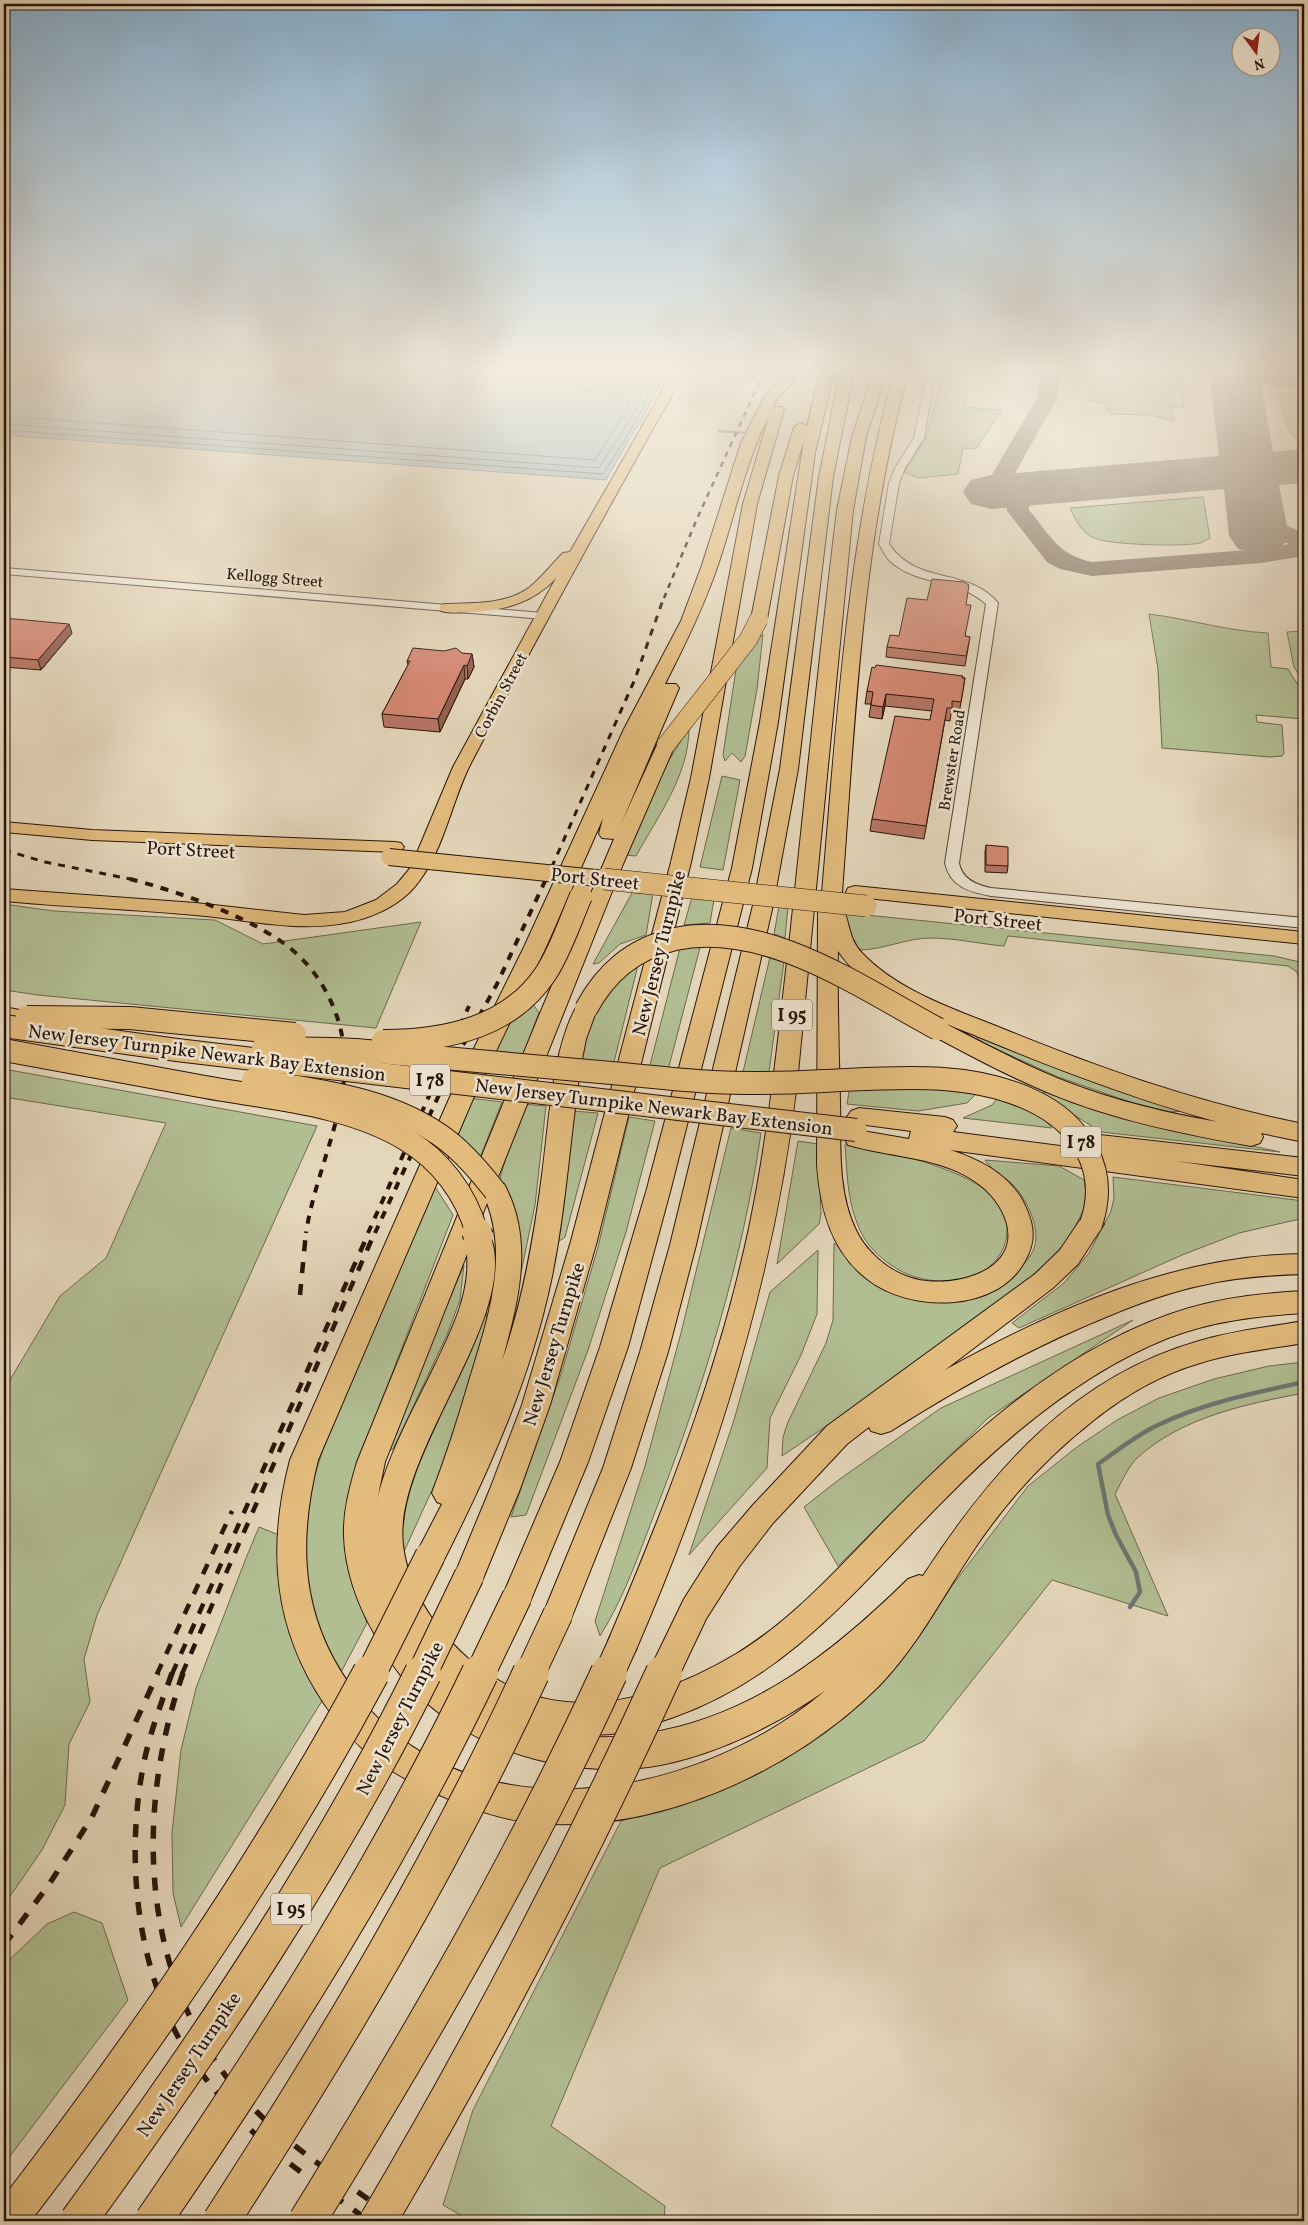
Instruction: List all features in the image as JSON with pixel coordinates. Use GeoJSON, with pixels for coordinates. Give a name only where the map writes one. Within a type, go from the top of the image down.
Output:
{"type":"FeatureCollection","features":[{"type":"Feature","properties":{"kind":"highway"},"geometry":{"type":"LineString","coordinates":[[738,476],[710,565],[687,627],[630,736],[535,947],[461,1099],[312,1439],[298,1478],[290,1528],[294,1593],[307,1639],[325,1678],[361,1726],[392,1752],[430,1776],[474,1794],[516,1804],[547,1807],[603,1805],[659,1794],[722,1773],[759,1755],[807,1726],[849,1692],[881,1660],[929,1595],[963,1540]]}},
{"type":"Feature","properties":{"kind":"highway","name":"New Jersey Turnpike"},"geometry":{"type":"LineString","coordinates":[[78,2221],[190,2062],[307,1883],[353,1805],[398,1723],[469,1576],[505,1489],[536,1405],[584,1241],[685,843],[711,720],[750,504],[758,476]]}},
{"type":"Feature","properties":{"kind":"highway"},"geometry":{"type":"LineString","coordinates":[[10,1019],[130,1018],[309,1036],[377,1040],[421,1040],[452,1035],[478,1027],[504,1014],[533,990],[550,965],[609,834],[650,763],[748,640],[759,619],[787,476]]}},
{"type":"Feature","properties":{"kind":"highway"},"geometry":{"type":"LineString","coordinates":[[153,2221],[249,2078],[362,1895],[452,1731],[517,1597],[574,1462],[614,1347],[658,1192],[739,877],[766,739],[805,476]]}},
{"type":"Feature","properties":{"kind":"highway"},"geometry":{"type":"LineString","coordinates":[[221,2221],[317,2070],[421,1891],[505,1729],[558,1614],[617,1468],[654,1352],[683,1245],[764,905],[789,769],[826,476]]}},
{"type":"Feature","properties":{"kind":"highway","name":"I 95"},"geometry":{"type":"LineString","coordinates":[[308,2221],[390,2087],[474,1941],[548,1802],[624,1641],[683,1498],[723,1378],[746,1297],[773,1171],[788,1056],[845,510],[852,476]]}},
{"type":"Feature","properties":{"kind":"highway"},"geometry":{"type":"LineString","coordinates":[[877,478],[858,604],[851,897],[838,930],[854,957],[876,976],[916,999],[1018,1044],[1128,1085],[1212,1112],[1304,1133]]}},
{"type":"Feature","properties":{"kind":"highway"},"geometry":{"type":"LineString","coordinates":[[609,834],[613,816],[693,635],[709,582],[710,565]]}},
{"type":"Feature","properties":{"kind":"highway"},"geometry":{"type":"LineString","coordinates":[[666,745],[560,991],[372,1457],[362,1500],[359,1529],[363,1565],[373,1600],[395,1644],[421,1677],[455,1707],[484,1725],[517,1739],[551,1748],[599,1752],[649,1751],[695,1739],[729,1726],[785,1697],[818,1677],[855,1650],[919,1589],[963,1540],[992,1502],[1048,1442],[1073,1420],[1151,1371],[1216,1347],[1304,1332]]}},
{"type":"Feature","properties":{"kind":"highway"},"geometry":{"type":"LineString","coordinates":[[851,897],[828,908],[827,934],[829,1147],[832,1197],[844,1233],[858,1254],[874,1270],[894,1282],[918,1290],[946,1292],[971,1288],[994,1278],[1012,1261],[1020,1242],[1020,1221],[1012,1204],[997,1186],[971,1168],[946,1157],[905,1146],[857,1129]]}},
{"type":"Feature","properties":{"kind":"highway"},"geometry":{"type":"LineString","coordinates":[[8,2221],[157,2020],[290,1816],[355,1704],[396,1628],[430,1556],[460,1500],[510,1375],[531,1309],[543,1256],[574,1039],[586,1009],[605,977],[628,957],[668,940],[695,936],[719,935],[750,939],[788,951],[824,968],[938,1030],[1044,1082],[1108,1105],[1176,1123],[1304,1147]]}},
{"type":"Feature","properties":{"kind":"highway","name":"New Jersey Turnpike Newark Bay Extension"},"geometry":{"type":"LineString","coordinates":[[10,1019],[263,1048],[1304,1189]]}},
{"type":"Feature","properties":{"kind":"highway","name":"New Jersey Turnpike Newark Bay Extension"},"geometry":{"type":"LineString","coordinates":[[10,1019],[177,1050],[787,1122],[1304,1167]]}},
{"type":"Feature","properties":{"kind":"highway"},"geometry":{"type":"LineString","coordinates":[[4,1043],[311,1088],[368,1102],[414,1120],[447,1140],[475,1166],[495,1192],[503,1210],[508,1232],[509,1270],[505,1296],[430,1556]]}},
{"type":"Feature","properties":{"kind":"highway"},"geometry":{"type":"LineString","coordinates":[[263,1048],[354,1050],[712,1082],[763,1083],[910,1077],[945,1079],[979,1084],[1009,1092],[1038,1105],[1064,1122],[1081,1140],[1093,1161],[1098,1183],[1098,1203],[1091,1224],[1070,1257],[1051,1275],[837,1435],[751,1528],[717,1573],[685,1628],[603,1805],[555,1903],[488,2030],[378,2221]]}},
{"type":"Feature","properties":{"kind":"highway"},"geometry":{"type":"LineString","coordinates":[[4,1050],[252,1095],[341,1114],[372,1124],[411,1143],[446,1173],[464,1199],[478,1236],[481,1263],[476,1302],[460,1342],[396,1481],[388,1511],[388,1548],[398,1584],[410,1610],[427,1637],[456,1670],[477,1687],[516,1707],[536,1714],[569,1719],[602,1720],[645,1712],[693,1694],[729,1676],[750,1663],[804,1621],[986,1442],[1027,1408],[1108,1354],[1150,1332],[1189,1318],[1245,1306],[1304,1302]]}},
{"type":"Feature","properties":{"kind":"highway"},"geometry":{"type":"LineString","coordinates":[[802,1473],[932,1391],[1015,1346],[1071,1320],[1129,1297],[1212,1272],[1254,1266],[1304,1264]]}},
{"type":"Feature","properties":{"kind":"main road","name":"Corbin Street"},"geometry":{"type":"LineString","coordinates":[[4,895],[222,912],[299,921],[344,918],[384,903],[407,886],[420,867],[461,767],[621,476]]}},
{"type":"Feature","properties":{"kind":"main road","name":"Corbin Street"},"geometry":{"type":"LineString","coordinates":[[564,578],[586,555],[634,477]]}},
{"type":"Feature","properties":{"kind":"main road"},"geometry":{"type":"LineString","coordinates":[[446,608],[486,606],[511,601],[530,594],[585,538]]}},
{"type":"Feature","properties":{"kind":"main road","name":"Port Street"},"geometry":{"type":"LineString","coordinates":[[4,827],[92,835],[392,852],[851,897],[1304,938]]}},
{"type":"Feature","properties":{"kind":"main road","name":"Port Street"},"geometry":{"type":"LineString","coordinates":[[4,834],[66,843],[392,852]]}},
{"type":"Feature","properties":{"kind":"main road"},"geometry":{"type":"LineString","coordinates":[[4,840],[66,843]]}},
{"type":"Feature","properties":{"kind":"main road","name":"Port Street"},"geometry":{"type":"LineString","coordinates":[[851,897],[1304,950]]}},
{"type":"Feature","properties":{"kind":"street","name":"Brewster Road"},"geometry":{"type":"LineString","coordinates":[[896,476],[884,539],[889,553],[912,571],[965,585],[982,594],[992,604],[962,808],[952,858],[953,870],[957,877],[974,889],[991,892],[1304,923]]}},
{"type":"Feature","properties":{"kind":"street","name":"Kellogg Street"},"geometry":{"type":"LineString","coordinates":[[4,571],[543,616]]}},
{"type":"Feature","properties":{"kind":"green space"},"geometry":{"type":"Polygon","coordinates":[[[913,476],[940,476],[918,478],[913,476]]]}},
{"type":"Feature","properties":{"kind":"green space"},"geometry":{"type":"Polygon","coordinates":[[[1203,497],[1210,538],[1200,543],[1191,544],[1130,544],[1094,538],[1082,529],[1070,508],[1203,497]]]}},
{"type":"Feature","properties":{"kind":"green space"},"geometry":{"type":"Polygon","coordinates":[[[1149,614],[1238,630],[1268,633],[1271,667],[1288,669],[1304,695],[1304,719],[1256,715],[1257,722],[1282,725],[1284,753],[1282,756],[1270,757],[1162,748],[1158,669],[1149,614]]]}},
{"type":"Feature","properties":{"kind":"green space"},"geometry":{"type":"Polygon","coordinates":[[[1304,631],[1304,683],[1294,667],[1287,632],[1304,631]]]}},
{"type":"Feature","properties":{"kind":"green space"},"geometry":{"type":"Polygon","coordinates":[[[763,634],[757,689],[745,756],[741,762],[732,753],[725,761],[723,755],[737,663],[763,634]]]}},
{"type":"Feature","properties":{"kind":"green space"},"geometry":{"type":"Polygon","coordinates":[[[689,728],[684,762],[671,795],[636,856],[625,855],[656,781],[689,728]]]}},
{"type":"Feature","properties":{"kind":"green space"},"geometry":{"type":"Polygon","coordinates":[[[722,776],[740,780],[723,870],[700,867],[722,776]]]}},
{"type":"Feature","properties":{"kind":"green space"},"geometry":{"type":"Polygon","coordinates":[[[633,891],[653,893],[646,935],[620,944],[599,963],[593,964],[633,891]]]}},
{"type":"Feature","properties":{"kind":"green space"},"geometry":{"type":"Polygon","coordinates":[[[692,897],[714,899],[710,923],[684,925],[692,897]]]}},
{"type":"Feature","properties":{"kind":"green space"},"geometry":{"type":"Polygon","coordinates":[[[4,904],[54,911],[215,920],[263,944],[421,922],[376,1028],[38,995],[4,990],[4,904]]]}},
{"type":"Feature","properties":{"kind":"green space"},"geometry":{"type":"Polygon","coordinates":[[[779,906],[788,907],[785,938],[774,934],[779,906]]]}},
{"type":"Feature","properties":{"kind":"green space"},"geometry":{"type":"Polygon","coordinates":[[[846,913],[1274,956],[1304,963],[1304,999],[1297,972],[1288,966],[1008,936],[1004,946],[931,938],[859,950],[844,927],[846,913]]]}},
{"type":"Feature","properties":{"kind":"green space"},"geometry":{"type":"Polygon","coordinates":[[[702,940],[668,1070],[649,1069],[681,944],[702,940]]]}},
{"type":"Feature","properties":{"kind":"green space"},"geometry":{"type":"Polygon","coordinates":[[[771,953],[784,961],[769,1072],[743,1072],[771,953]]]}},
{"type":"Feature","properties":{"kind":"green space"},"geometry":{"type":"Polygon","coordinates":[[[640,957],[613,1066],[575,1065],[597,1005],[640,957]]]}},
{"type":"Feature","properties":{"kind":"green space"},"geometry":{"type":"Polygon","coordinates":[[[533,1004],[539,1013],[522,1058],[490,1056],[505,1025],[533,1004]]]}},
{"type":"Feature","properties":{"kind":"green space"},"geometry":{"type":"Polygon","coordinates":[[[967,1027],[1188,1111],[1168,1112],[1130,1102],[1058,1077],[981,1042],[967,1027]]]}},
{"type":"Feature","properties":{"kind":"green space"},"geometry":{"type":"Polygon","coordinates":[[[4,1069],[317,1126],[97,1615],[84,1659],[90,1702],[69,1744],[65,1805],[42,1850],[4,1905],[4,1390],[60,1296],[106,1258],[166,1123],[4,1097],[4,1069]]]}},
{"type":"Feature","properties":{"kind":"green space"},"geometry":{"type":"Polygon","coordinates":[[[926,1083],[978,1092],[967,1103],[918,1111],[847,1104],[850,1086],[926,1083]]]}},
{"type":"Feature","properties":{"kind":"green space"},"geometry":{"type":"Polygon","coordinates":[[[1047,1091],[1280,1152],[1101,1132],[1041,1094],[1047,1091]]]}},
{"type":"Feature","properties":{"kind":"green space"},"geometry":{"type":"Polygon","coordinates":[[[999,1096],[1041,1116],[1052,1128],[963,1118],[992,1105],[999,1096]]]}},
{"type":"Feature","properties":{"kind":"green space"},"geometry":{"type":"Polygon","coordinates":[[[469,1098],[502,1102],[480,1158],[453,1134],[469,1098]]]}},
{"type":"Feature","properties":{"kind":"green space"},"geometry":{"type":"Polygon","coordinates":[[[522,1104],[546,1106],[535,1205],[514,1306],[512,1216],[500,1178],[522,1104]]]}},
{"type":"Feature","properties":{"kind":"green space"},"geometry":{"type":"Polygon","coordinates":[[[573,1111],[598,1113],[565,1237],[558,1242],[573,1111]]]}},
{"type":"Feature","properties":{"kind":"green space"},"geometry":{"type":"Polygon","coordinates":[[[629,1117],[655,1121],[626,1232],[588,1350],[526,1515],[511,1517],[562,1371],[598,1247],[629,1117]]]}},
{"type":"Feature","properties":{"kind":"green space"},"geometry":{"type":"Polygon","coordinates":[[[731,1128],[761,1133],[753,1182],[732,1278],[705,1372],[673,1466],[630,1576],[600,1636],[595,1621],[645,1466],[681,1333],[731,1128]]]}},
{"type":"Feature","properties":{"kind":"green space"},"geometry":{"type":"Polygon","coordinates":[[[798,1141],[818,1144],[821,1214],[819,1224],[777,1264],[798,1141]]]}},
{"type":"Feature","properties":{"kind":"green space"},"geometry":{"type":"Polygon","coordinates":[[[845,1144],[902,1155],[946,1169],[982,1187],[1000,1204],[1007,1223],[1003,1249],[994,1263],[981,1272],[965,1278],[948,1281],[914,1277],[885,1261],[864,1238],[854,1214],[848,1184],[845,1144]]]}},
{"type":"Feature","properties":{"kind":"green space"},"geometry":{"type":"Polygon","coordinates":[[[985,1160],[1059,1166],[1084,1180],[1086,1194],[1083,1211],[1069,1239],[1023,1284],[856,1406],[782,1456],[783,1437],[788,1422],[826,1343],[833,1320],[834,1243],[877,1281],[1000,1285],[1018,1270],[1030,1256],[1033,1251],[1036,1235],[1029,1208],[1014,1186],[985,1160]]]}},
{"type":"Feature","properties":{"kind":"green space"},"geometry":{"type":"Polygon","coordinates":[[[1113,1177],[1304,1201],[1304,1218],[1239,1233],[1182,1255],[1019,1328],[1012,1323],[1064,1283],[1089,1253],[1111,1211],[1114,1198],[1113,1177]]]}},
{"type":"Feature","properties":{"kind":"green space"},"geometry":{"type":"Polygon","coordinates":[[[434,1185],[453,1215],[355,1470],[348,1560],[356,1594],[367,1623],[339,1676],[318,1626],[309,1591],[304,1555],[308,1501],[326,1441],[434,1185]]]}},
{"type":"Feature","properties":{"kind":"green space"},"geometry":{"type":"Polygon","coordinates":[[[818,1250],[817,1314],[801,1355],[770,1418],[767,1468],[689,1555],[734,1420],[770,1292],[818,1250]]]}},
{"type":"Feature","properties":{"kind":"green space"},"geometry":{"type":"Polygon","coordinates":[[[464,1265],[460,1300],[447,1335],[393,1449],[385,1452],[464,1265]]]}},
{"type":"Feature","properties":{"kind":"green space"},"geometry":{"type":"Polygon","coordinates":[[[487,1305],[486,1326],[444,1464],[401,1558],[398,1506],[487,1305]]]}},
{"type":"Feature","properties":{"kind":"green space"},"geometry":{"type":"Polygon","coordinates":[[[1133,1320],[988,1418],[838,1566],[804,1507],[837,1481],[941,1408],[1133,1320]]]}},
{"type":"Feature","properties":{"kind":"green space"},"geometry":{"type":"Polygon","coordinates":[[[1304,1362],[1304,1393],[1260,1402],[1194,1422],[1155,1444],[1137,1458],[1122,1480],[1115,1494],[1168,1616],[1052,1580],[924,1741],[660,1868],[551,2126],[665,2206],[664,2221],[471,2221],[443,2205],[473,2110],[621,1821],[795,1753],[916,1633],[1028,1486],[1077,1447],[1117,1420],[1159,1398],[1214,1379],[1269,1366],[1304,1362]]]}},
{"type":"Feature","properties":{"kind":"green space"},"geometry":{"type":"Polygon","coordinates":[[[259,1527],[279,1535],[299,1653],[322,1701],[181,1927],[173,1893],[172,1833],[181,1750],[196,1688],[259,1527]]]}},
{"type":"Feature","properties":{"kind":"green space"},"geometry":{"type":"Polygon","coordinates":[[[74,1912],[102,1923],[128,2000],[4,2164],[4,1965],[47,1924],[74,1912]]]}},
{"type":"Feature","properties":{"kind":"water"},"geometry":{"type":"Polygon","coordinates":[[[550,476],[608,476],[606,480],[550,476]]]}},
{"type":"Feature","properties":{"kind":"building"},"geometry":{"type":"Polygon","coordinates":[[[932,579],[964,582],[969,585],[966,605],[971,605],[965,636],[970,637],[966,656],[887,647],[890,635],[899,636],[907,598],[927,600],[932,579]]]}},
{"type":"Feature","properties":{"kind":"building"},"geometry":{"type":"Polygon","coordinates":[[[4,618],[69,624],[38,660],[4,657],[4,618]]]}},
{"type":"Feature","properties":{"kind":"building"},"geometry":{"type":"Polygon","coordinates":[[[413,648],[444,651],[456,648],[462,653],[472,654],[467,666],[464,665],[438,719],[382,714],[410,661],[407,661],[413,648]]]}},
{"type":"Feature","properties":{"kind":"building"},"geometry":{"type":"Polygon","coordinates":[[[876,665],[963,676],[962,678],[965,678],[961,702],[952,701],[952,708],[947,708],[926,826],[872,819],[895,716],[930,720],[934,699],[886,694],[883,707],[871,705],[873,692],[867,691],[872,667],[875,668],[876,665]]]}},
{"type":"Feature","properties":{"kind":"building"},"geometry":{"type":"Polygon","coordinates":[[[986,845],[1008,847],[1008,866],[986,865],[986,845]]]}},
{"type":"Feature","properties":{"kind":"waterway"},"geometry":{"type":"LineString","coordinates":[[1130,1607],[1140,1592],[1136,1572],[1116,1535],[1108,1515],[1098,1464],[1141,1434],[1174,1418],[1210,1405],[1304,1382]]}},
{"type":"Feature","properties":{"kind":"taxiway"},"geometry":{"type":"LineString","coordinates":[[1002,476],[1001,478],[1011,487],[1026,489]]}},
{"type":"Feature","properties":{"kind":"taxiway"},"geometry":{"type":"LineString","coordinates":[[1059,487],[1024,494],[1017,504],[1018,511],[1055,557],[1069,564],[1092,569],[1261,556],[1304,549]]}},
{"type":"Feature","properties":{"kind":"taxiway"},"geometry":{"type":"LineString","coordinates":[[1256,511],[1265,523],[1276,531],[1304,540]]}},
{"type":"Feature","properties":{"kind":"runway"},"geometry":{"type":"LineString","coordinates":[[991,492],[1186,476]]}},
{"type":"Feature","properties":{"kind":"runway"},"geometry":{"type":"LineString","coordinates":[[1250,476],[1259,536]]}},
{"type":"Feature","properties":{"kind":"railway"},"geometry":{"type":"LineString","coordinates":[[664,598],[717,476]]}},
{"type":"Feature","properties":{"kind":"railway"},"geometry":{"type":"LineString","coordinates":[[546,880],[635,679],[664,597]]}},
{"type":"Feature","properties":{"kind":"railway"},"geometry":{"type":"LineString","coordinates":[[4,850],[45,862],[130,879]]}},
{"type":"Feature","properties":{"kind":"railway"},"geometry":{"type":"LineString","coordinates":[[130,879],[135,880]]}},
{"type":"Feature","properties":{"kind":"railway"},"geometry":{"type":"LineString","coordinates":[[130,879],[172,891],[219,909],[263,930],[282,942],[310,967],[328,996],[335,1012],[344,1045],[344,1079],[337,1118],[314,1194],[306,1233]]}},
{"type":"Feature","properties":{"kind":"railway"},"geometry":{"type":"LineString","coordinates":[[375,1233],[457,1056],[497,984],[546,879]]}},
{"type":"Feature","properties":{"kind":"railway"},"geometry":{"type":"LineString","coordinates":[[421,1114],[469,1006]]}},
{"type":"Feature","properties":{"kind":"railway"},"geometry":{"type":"LineString","coordinates":[[368,1233],[408,1144]]}},
{"type":"Feature","properties":{"kind":"railway"},"geometry":{"type":"LineString","coordinates":[[300,1295],[306,1232]]}},
{"type":"Feature","properties":{"kind":"railway"},"geometry":{"type":"LineString","coordinates":[[172,1674],[369,1232]]}},
{"type":"Feature","properties":{"kind":"railway"},"geometry":{"type":"LineString","coordinates":[[182,1674],[375,1232]]}},
{"type":"Feature","properties":{"kind":"railway"},"geometry":{"type":"LineString","coordinates":[[157,1674],[232,1511]]}},
{"type":"Feature","properties":{"kind":"railway"},"geometry":{"type":"LineString","coordinates":[[4,1945],[50,1883],[92,1817],[158,1673]]}},
{"type":"Feature","properties":{"kind":"railway"},"geometry":{"type":"LineString","coordinates":[[172,1673],[143,1767],[138,1797],[136,1828],[135,1860],[137,1891],[147,1953],[155,1983],[166,2012],[183,2045],[204,2077],[229,2107],[282,2158],[369,2221]]}},
{"type":"Feature","properties":{"kind":"railway"},"geometry":{"type":"LineString","coordinates":[[183,1673],[167,1727],[157,1782],[153,1838],[156,1894],[166,1948],[183,2001],[208,2050],[242,2096],[259,2114],[317,2163],[399,2221]]}}]}
